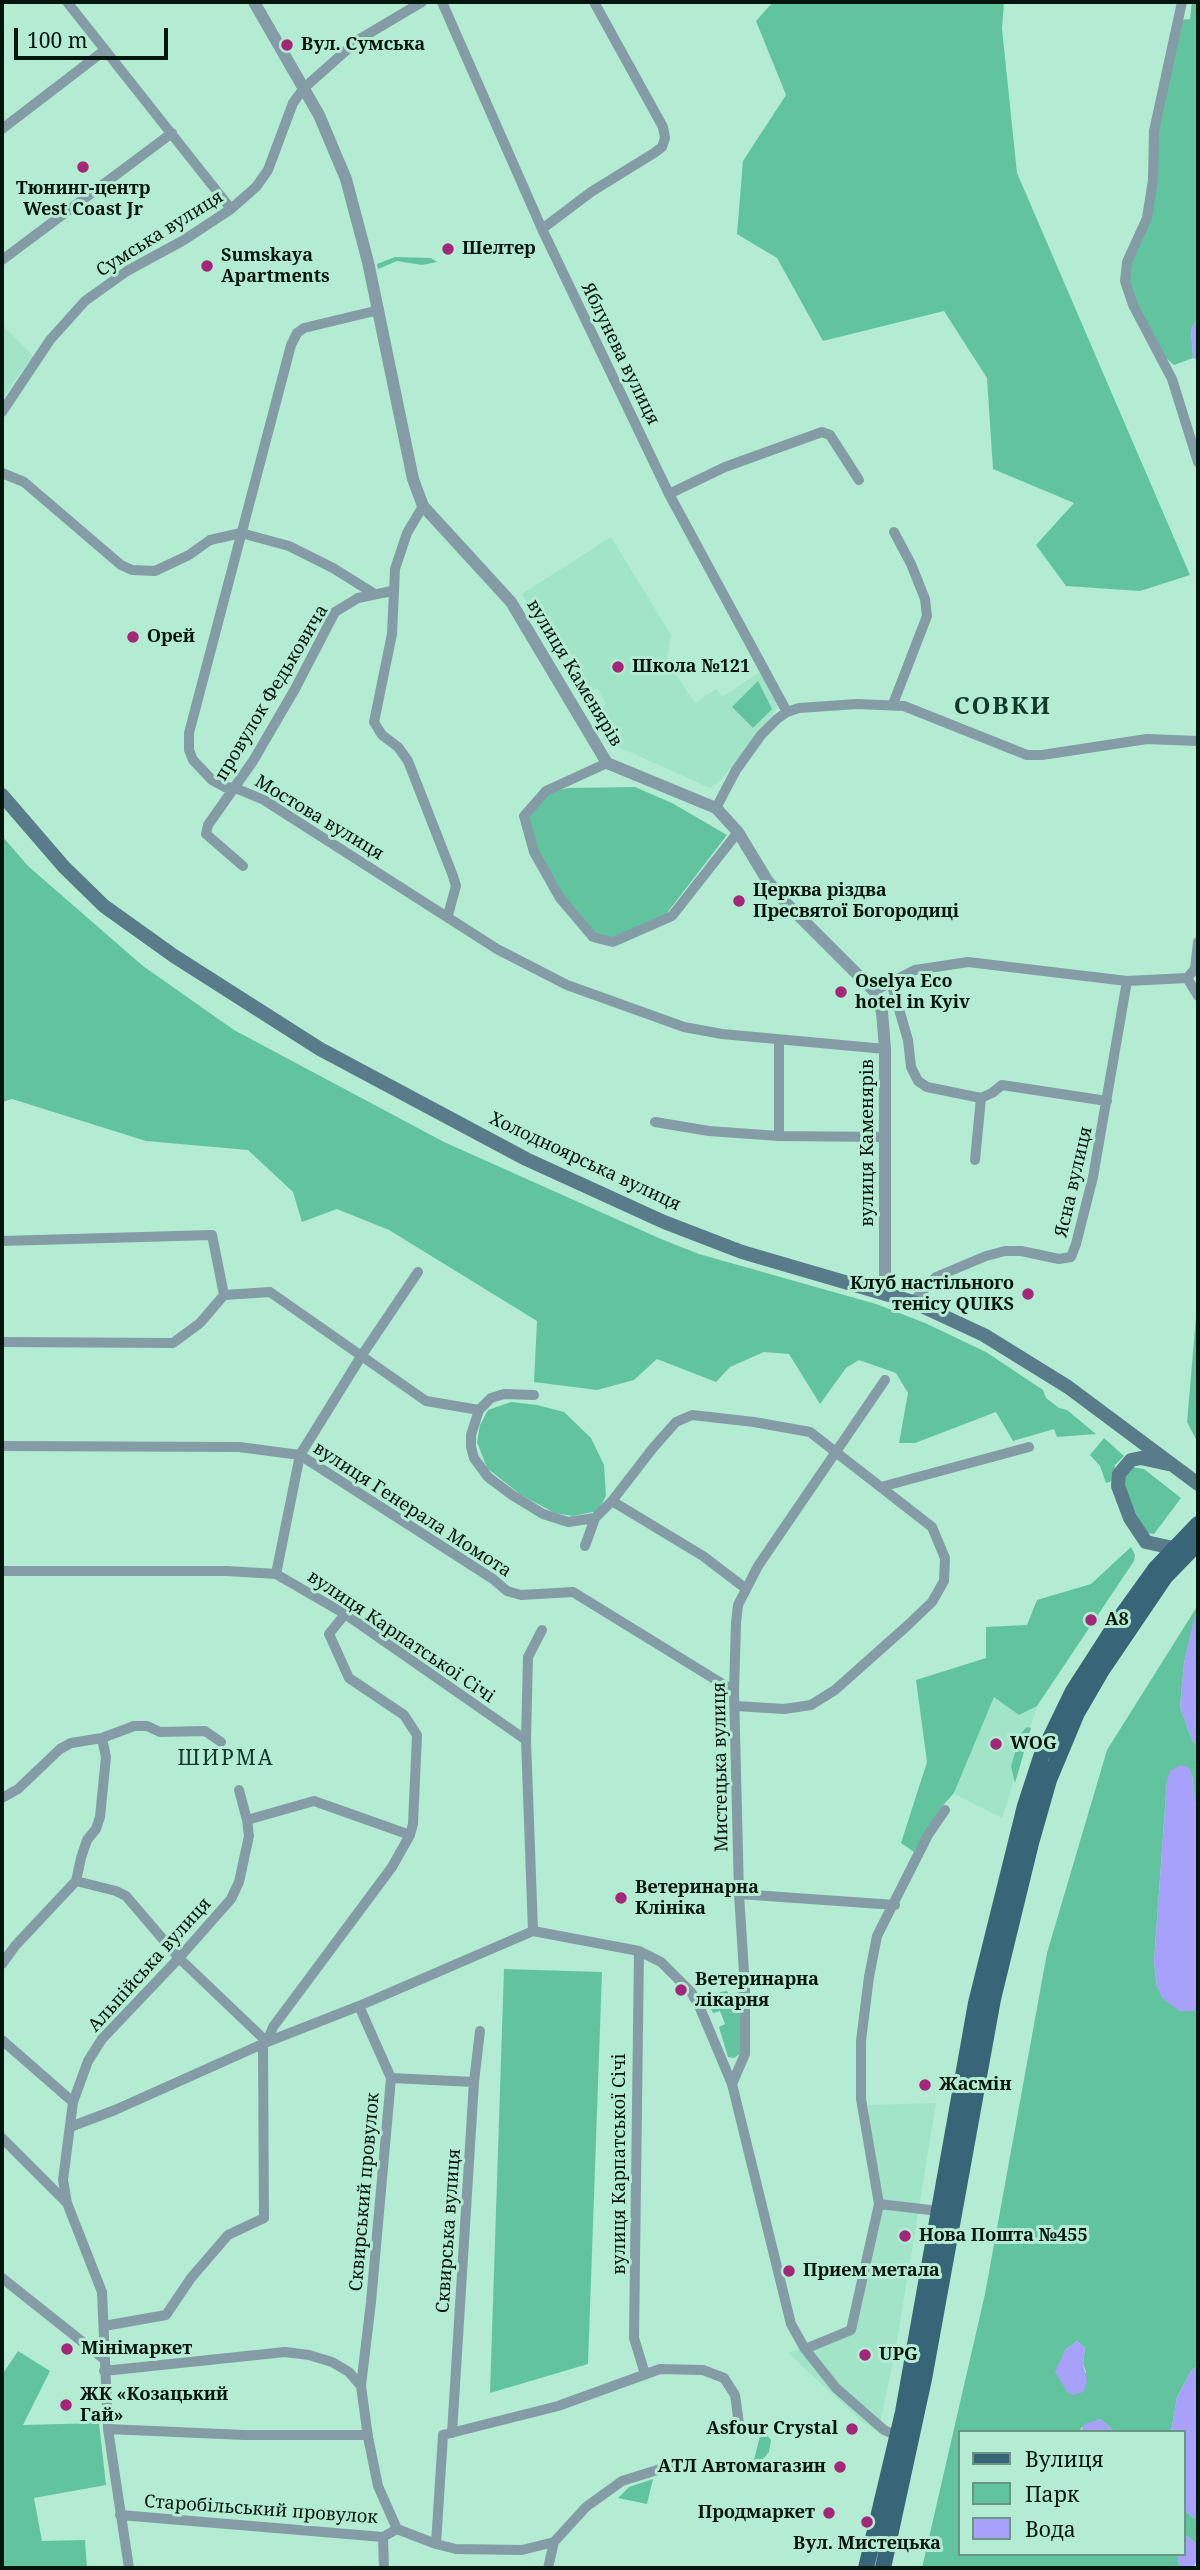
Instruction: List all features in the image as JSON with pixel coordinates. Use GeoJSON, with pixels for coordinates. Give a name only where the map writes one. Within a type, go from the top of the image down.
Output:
{"type":"FeatureCollection","features":[{"type":"Feature","properties":{"kind":"main road","name":"Холодноярська вулиця"},"geometry":{"type":"LineString","coordinates":[[2,795],[64,867],[104,906],[184,963],[320,1049],[526,1159],[653,1217],[742,1251],[913,1302],[984,1335],[1068,1387],[1198,1484]]}},
{"type":"Feature","properties":{"kind":"main road"},"geometry":{"type":"LineString","coordinates":[[1173,1548],[1146,1542],[1130,1518],[1118,1486],[1119,1474],[1131,1460],[1142,1458],[1175,1466]]}},
{"type":"Feature","properties":{"kind":"main road"},"geometry":{"type":"LineString","coordinates":[[884,2568],[939,2211],[976,2003],[1025,1806],[1041,1757],[1073,1691],[1156,1568],[1198,1524]]}},
{"type":"Feature","properties":{"kind":"main road"},"geometry":{"type":"LineString","coordinates":[[866,2568],[904,2438],[993,1998],[1049,1780],[1077,1713],[1102,1670],[1165,1577],[1198,1544]]}},
{"type":"Feature","properties":{"kind":"street"},"geometry":{"type":"LineString","coordinates":[[67,2],[231,209]]}},
{"type":"Feature","properties":{"kind":"street","name":"вулиця Каменярів"},"geometry":{"type":"LineString","coordinates":[[254,2],[304,88],[346,179],[369,262],[413,479],[423,506],[512,602],[607,763],[716,808],[738,832],[767,880],[786,903],[874,991],[882,1012],[885,1049],[885,1294]]}},
{"type":"Feature","properties":{"kind":"street","name":"Сумська вулиця"},"geometry":{"type":"LineString","coordinates":[[2,412],[50,340],[85,301],[127,271],[184,240],[231,209],[256,187],[268,170],[290,110],[304,88],[358,40],[422,2]]}},
{"type":"Feature","properties":{"kind":"street","name":"Яблунева вулиця"},"geometry":{"type":"LineString","coordinates":[[442,2],[542,229],[669,494],[787,712]]}},
{"type":"Feature","properties":{"kind":"street"},"geometry":{"type":"LineString","coordinates":[[542,229],[591,192],[654,153],[662,147],[666,138],[663,127],[594,2]]}},
{"type":"Feature","properties":{"kind":"street"},"geometry":{"type":"LineString","coordinates":[[1182,2],[1154,131],[1153,180],[1147,218],[1128,262],[1125,281],[1133,305],[1172,379],[1198,462]]}},
{"type":"Feature","properties":{"kind":"street"},"geometry":{"type":"LineString","coordinates":[[2,129],[105,50]]}},
{"type":"Feature","properties":{"kind":"street"},"geometry":{"type":"LineString","coordinates":[[2,260],[172,133]]}},
{"type":"Feature","properties":{"kind":"street","name":"Мостова вулиця"},"geometry":{"type":"LineString","coordinates":[[379,310],[304,328],[297,333],[291,345],[188,741],[193,760],[218,783],[264,800],[524,965],[567,985],[684,1027],[722,1034],[885,1049]]}},
{"type":"Feature","properties":{"kind":"street"},"geometry":{"type":"LineString","coordinates":[[669,494],[725,467],[822,432],[830,435],[859,480]]}},
{"type":"Feature","properties":{"kind":"street"},"geometry":{"type":"LineString","coordinates":[[2,473],[24,482],[121,565],[132,570],[155,571],[188,555],[210,540],[241,533],[289,546],[333,568],[373,593]]}},
{"type":"Feature","properties":{"kind":"street"},"geometry":{"type":"LineString","coordinates":[[423,506],[399,552],[392,591],[392,634],[374,722],[382,735],[398,747],[408,761],[453,876],[456,886],[448,915]]}},
{"type":"Feature","properties":{"kind":"street"},"geometry":{"type":"LineString","coordinates":[[893,704],[927,616],[925,599],[911,564],[894,533]]}},
{"type":"Feature","properties":{"kind":"street","name":"провулок Федьковича"},"geometry":{"type":"LineString","coordinates":[[243,866],[210,838],[206,830],[235,788],[295,689],[335,612],[347,603],[373,593],[392,591]]}},
{"type":"Feature","properties":{"kind":"street"},"geometry":{"type":"LineString","coordinates":[[716,808],[742,761],[761,735],[787,712],[799,708],[857,704],[904,706],[1027,755],[1147,739],[1198,741]]}},
{"type":"Feature","properties":{"kind":"street"},"geometry":{"type":"LineString","coordinates":[[607,763],[546,792],[524,816],[534,852],[540,863],[560,898],[593,937],[612,942],[672,916],[738,832]]}},
{"type":"Feature","properties":{"kind":"street"},"geometry":{"type":"LineString","coordinates":[[874,991],[915,970],[968,962],[1127,981],[1187,978],[1195,969],[1198,942]]}},
{"type":"Feature","properties":{"kind":"street"},"geometry":{"type":"LineString","coordinates":[[1187,978],[1198,996]]}},
{"type":"Feature","properties":{"kind":"street","name":"Ясна вулиця"},"geometry":{"type":"LineString","coordinates":[[913,1302],[936,1277],[986,1256],[1005,1251],[1021,1251],[1059,1259],[1071,1257],[1093,1177],[1127,981]]}},
{"type":"Feature","properties":{"kind":"street"},"geometry":{"type":"LineString","coordinates":[[891,982],[908,1040],[911,1067],[918,1081],[939,1091],[981,1098],[1002,1084],[1107,1101]]}},
{"type":"Feature","properties":{"kind":"street"},"geometry":{"type":"LineString","coordinates":[[779,1040],[779,1136]]}},
{"type":"Feature","properties":{"kind":"street"},"geometry":{"type":"LineString","coordinates":[[975,1160],[981,1098]]}},
{"type":"Feature","properties":{"kind":"street"},"geometry":{"type":"LineString","coordinates":[[655,1122],[709,1131],[779,1136],[885,1137]]}},
{"type":"Feature","properties":{"kind":"street"},"geometry":{"type":"LineString","coordinates":[[2,1241],[212,1236],[224,1295]]}},
{"type":"Feature","properties":{"kind":"street"},"geometry":{"type":"LineString","coordinates":[[276,1574],[300,1455],[418,1272]]}},
{"type":"Feature","properties":{"kind":"street"},"geometry":{"type":"LineString","coordinates":[[2,1342],[173,1342],[200,1324],[224,1295],[270,1292],[426,1401],[479,1410]]}},
{"type":"Feature","properties":{"kind":"street","name":"Мистецька вулиця"},"geometry":{"type":"LineString","coordinates":[[732,2084],[745,2054],[734,1691],[738,1605],[746,1588],[886,1380]]}},
{"type":"Feature","properties":{"kind":"street"},"geometry":{"type":"LineString","coordinates":[[534,1395],[504,1394],[491,1398],[479,1410],[471,1435],[474,1458],[488,1477],[543,1514],[568,1522],[595,1517]]}},
{"type":"Feature","properties":{"kind":"street"},"geometry":{"type":"LineString","coordinates":[[584,1546],[595,1517],[612,1501],[676,1422],[692,1415],[810,1432],[932,1527],[945,1558],[944,1581],[932,1602],[822,1699],[810,1705],[784,1709],[736,1706]]}},
{"type":"Feature","properties":{"kind":"street","name":"вулиця Генерала Момота"},"geometry":{"type":"LineString","coordinates":[[2,1446],[239,1447],[300,1455],[493,1579],[506,1591],[521,1595],[573,1592],[734,1691]]}},
{"type":"Feature","properties":{"kind":"street"},"geometry":{"type":"LineString","coordinates":[[881,1487],[1029,1447]]}},
{"type":"Feature","properties":{"kind":"street"},"geometry":{"type":"LineString","coordinates":[[612,1501],[703,1556],[746,1588]]}},
{"type":"Feature","properties":{"kind":"street","name":"вулиця Карпатської Січі"},"geometry":{"type":"LineString","coordinates":[[2,1571],[227,1571],[276,1574],[345,1614],[526,1740]]}},
{"type":"Feature","properties":{"kind":"street"},"geometry":{"type":"LineString","coordinates":[[104,2326],[166,2315],[191,2278],[228,2235],[264,2218],[265,2044],[274,2027],[393,1867],[410,1835],[413,1824],[417,1735],[404,1716],[349,1678],[329,1634],[345,1614]]}},
{"type":"Feature","properties":{"kind":"street"},"geometry":{"type":"LineString","coordinates":[[533,1931],[526,1740],[528,1657],[542,1630]]}},
{"type":"Feature","properties":{"kind":"street"},"geometry":{"type":"LineString","coordinates":[[2,1798],[18,1789],[60,1749],[71,1743],[102,1738],[134,1726],[147,1726],[160,1732],[205,1731],[221,1742]]}},
{"type":"Feature","properties":{"kind":"street"},"geometry":{"type":"LineString","coordinates":[[2,1964],[15,1946],[76,1881],[80,1858],[100,1818],[106,1757],[102,1738]]}},
{"type":"Feature","properties":{"kind":"street","name":"Альпійська вулиця"},"geometry":{"type":"LineString","coordinates":[[130,2568],[107,2429],[102,2292],[67,2203],[63,2179],[73,2102],[88,2060],[102,2039],[231,1899],[239,1882],[249,1836],[239,1790]]}},
{"type":"Feature","properties":{"kind":"street"},"geometry":{"type":"LineString","coordinates":[[247,1820],[314,1801],[410,1835]]}},
{"type":"Feature","properties":{"kind":"street"},"geometry":{"type":"LineString","coordinates":[[805,2348],[851,2330],[879,2204],[861,2099],[861,2041],[869,1977],[877,1936],[928,1835],[945,1810]]}},
{"type":"Feature","properties":{"kind":"street"},"geometry":{"type":"LineString","coordinates":[[76,1881],[126,1896],[179,1958],[265,2044]]}},
{"type":"Feature","properties":{"kind":"street"},"geometry":{"type":"LineString","coordinates":[[739,1894],[895,1905]]}},
{"type":"Feature","properties":{"kind":"street"},"geometry":{"type":"LineString","coordinates":[[70,2127],[533,1931],[639,1951],[662,1962],[691,1992],[732,2084],[792,2323],[805,2348],[836,2388],[884,2430],[904,2438]]}},
{"type":"Feature","properties":{"kind":"street","name":"вулиця Карпатської Січі"},"geometry":{"type":"LineString","coordinates":[[639,1951],[634,2338],[645,2374]]}},
{"type":"Feature","properties":{"kind":"street","name":"Сквирський провулок"},"geometry":{"type":"LineString","coordinates":[[359,2006],[391,2078],[361,2386],[379,2486],[397,2529]]}},
{"type":"Feature","properties":{"kind":"street","name":"Сквирська вулиця"},"geometry":{"type":"LineString","coordinates":[[436,2544],[480,2031]]}},
{"type":"Feature","properties":{"kind":"street"},"geometry":{"type":"LineString","coordinates":[[2,2040],[73,2102]]}},
{"type":"Feature","properties":{"kind":"street"},"geometry":{"type":"LineString","coordinates":[[391,2078],[474,2082]]}},
{"type":"Feature","properties":{"kind":"street","name":"Альпійська вулиця"},"geometry":{"type":"LineString","coordinates":[[2,2138],[67,2203]]}},
{"type":"Feature","properties":{"kind":"street"},"geometry":{"type":"LineString","coordinates":[[879,2204],[939,2211]]}},
{"type":"Feature","properties":{"kind":"street"},"geometry":{"type":"LineString","coordinates":[[2,2278],[104,2359]]}},
{"type":"Feature","properties":{"kind":"street"},"geometry":{"type":"LineString","coordinates":[[104,2371],[285,2352],[332,2362],[349,2372],[361,2386]]}},
{"type":"Feature","properties":{"kind":"street"},"geometry":{"type":"LineString","coordinates":[[447,2434],[558,2406],[660,2369],[703,2370],[724,2378],[736,2395],[740,2431]]}},
{"type":"Feature","properties":{"kind":"street"},"geometry":{"type":"LineString","coordinates":[[107,2429],[244,2435],[368,2435]]}},
{"type":"Feature","properties":{"kind":"street"},"geometry":{"type":"LineString","coordinates":[[548,2568],[554,2542],[586,2507],[622,2481],[670,2466]]}},
{"type":"Feature","properties":{"kind":"street","name":"Старобільський провулок"},"geometry":{"type":"LineString","coordinates":[[120,2515],[383,2537],[397,2529]]}},
{"type":"Feature","properties":{"kind":"street"},"geometry":{"type":"LineString","coordinates":[[397,2529],[456,2549],[522,2550],[554,2542]]}},
{"type":"Feature","properties":{"kind":"street"},"geometry":{"type":"LineString","coordinates":[[383,2537],[384,2568]]}},
{"type":"Feature","properties":{"kind":"shaded area"},"geometry":{"type":"Polygon","coordinates":[[[2,324],[33,356],[2,399],[2,324]]]}},
{"type":"Feature","properties":{"kind":"shaded area","name":"Школа №121"},"geometry":{"type":"Polygon","coordinates":[[[611,537],[671,635],[667,662],[695,703],[716,689],[722,697],[760,672],[778,707],[722,779],[710,788],[603,740],[605,733],[592,713],[606,704],[597,688],[583,696],[522,594],[611,537]]]}},
{"type":"Feature","properties":{"kind":"shaded area"},"geometry":{"type":"Polygon","coordinates":[[[994,1696],[1019,1714],[1037,1706],[1002,1818],[954,1794],[994,1696]]]}},
{"type":"Feature","properties":{"kind":"shaded area"},"geometry":{"type":"Polygon","coordinates":[[[936,2103],[895,2353],[878,2432],[864,2423],[788,2353],[851,2330],[879,2204],[868,2105],[936,2103]]]}},
{"type":"Feature","properties":{"kind":"green space"},"geometry":{"type":"Polygon","coordinates":[[[773,2],[1004,2],[1002,29],[1017,173],[1190,575],[1140,591],[1066,586],[1036,545],[1074,503],[993,469],[987,378],[944,311],[823,341],[777,258],[737,234],[743,161],[786,95],[756,21],[773,2]]]}},
{"type":"Feature","properties":{"kind":"green space"},"geometry":{"type":"Polygon","coordinates":[[[1192,2],[1198,2],[1198,317],[1191,330],[1193,358],[1174,365],[1157,350],[1133,305],[1127,262],[1147,218],[1154,131],[1178,20],[1190,19],[1192,2]]]}},
{"type":"Feature","properties":{"kind":"green space"},"geometry":{"type":"Polygon","coordinates":[[[395,257],[431,258],[437,262],[422,265],[397,261],[378,269],[377,264],[395,257]]]}},
{"type":"Feature","properties":{"kind":"green space"},"geometry":{"type":"Polygon","coordinates":[[[758,681],[772,709],[753,728],[732,707],[758,681]]]}},
{"type":"Feature","properties":{"kind":"green space"},"geometry":{"type":"Polygon","coordinates":[[[635,787],[672,803],[727,835],[667,913],[611,939],[596,936],[563,896],[536,851],[527,817],[547,793],[568,788],[635,787]]]}},
{"type":"Feature","properties":{"kind":"green space"},"geometry":{"type":"Polygon","coordinates":[[[2,836],[28,866],[143,966],[234,1030],[444,1142],[661,1239],[699,1254],[876,1304],[925,1323],[986,1352],[1043,1390],[1046,1398],[1059,1408],[1067,1410],[1096,1434],[1057,1437],[1054,1429],[1013,1441],[996,1412],[915,1443],[899,1443],[908,1393],[896,1373],[859,1360],[846,1368],[820,1404],[789,1354],[764,1352],[730,1367],[716,1382],[657,1359],[634,1380],[597,1390],[534,1382],[537,1321],[389,1230],[337,1209],[302,1222],[293,1192],[248,1150],[146,1141],[12,1099],[2,1102],[2,836]]]}},
{"type":"Feature","properties":{"kind":"green space"},"geometry":{"type":"Polygon","coordinates":[[[1198,1295],[1198,1443],[1187,1422],[1198,1295]]]}},
{"type":"Feature","properties":{"kind":"green space"},"geometry":{"type":"Polygon","coordinates":[[[511,1402],[564,1412],[591,1438],[604,1465],[606,1496],[598,1511],[573,1516],[555,1513],[521,1495],[487,1468],[477,1442],[480,1425],[488,1410],[511,1402]]]}},
{"type":"Feature","properties":{"kind":"green space"},"geometry":{"type":"Polygon","coordinates":[[[1104,1438],[1124,1456],[1115,1465],[1112,1481],[1106,1483],[1100,1466],[1090,1455],[1104,1438]]]}},
{"type":"Feature","properties":{"kind":"green space"},"geometry":{"type":"Polygon","coordinates":[[[1133,1467],[1144,1469],[1181,1498],[1154,1534],[1148,1533],[1142,1527],[1123,1484],[1126,1471],[1133,1467]]]}},
{"type":"Feature","properties":{"kind":"green space"},"geometry":{"type":"Polygon","coordinates":[[[1131,1547],[1135,1555],[1134,1561],[1037,1706],[1019,1715],[994,1697],[954,1793],[939,1810],[914,1852],[901,1843],[927,1762],[916,1680],[986,1658],[986,1627],[1027,1625],[1037,1600],[1091,1584],[1131,1547]]]}},
{"type":"Feature","properties":{"kind":"green space"},"geometry":{"type":"Polygon","coordinates":[[[1198,1605],[1184,1663],[1180,1707],[1192,1740],[1198,1747],[1198,1824],[1192,1775],[1167,1780],[1154,1962],[1157,1987],[1179,2011],[1198,2011],[1198,2365],[1191,2371],[1177,2397],[1171,2430],[1113,2430],[1100,2419],[1080,2430],[958,2430],[958,2556],[1177,2556],[1180,2568],[922,2568],[985,2294],[1047,1953],[1107,1750],[1198,1605]],[[1077,2341],[1065,2350],[1062,2381],[1068,2393],[1086,2372],[1083,2363],[1085,2348],[1077,2341]]]}},
{"type":"Feature","properties":{"kind":"green space"},"geometry":{"type":"Polygon","coordinates":[[[1027,1727],[1031,1728],[1015,1783],[1011,1766],[1021,1733],[1027,1727]]]}},
{"type":"Feature","properties":{"kind":"green space"},"geometry":{"type":"Polygon","coordinates":[[[504,1969],[602,1972],[588,2364],[490,2393],[504,1969]]]}},
{"type":"Feature","properties":{"kind":"green space"},"geometry":{"type":"Polygon","coordinates":[[[727,1991],[729,1994],[741,1992],[741,2053],[734,2058],[728,2057],[719,2027],[725,2024],[720,2011],[713,2013],[707,2001],[727,1991]]]}},
{"type":"Feature","properties":{"kind":"green space"},"geometry":{"type":"Polygon","coordinates":[[[18,2351],[50,2371],[23,2425],[99,2423],[106,2485],[34,2498],[42,2541],[85,2540],[87,2568],[2,2568],[2,2375],[18,2351]]]}},
{"type":"Feature","properties":{"kind":"green space"},"geometry":{"type":"Polygon","coordinates":[[[762,2428],[771,2440],[769,2452],[763,2459],[754,2460],[762,2428]]]}},
{"type":"Feature","properties":{"kind":"green space"},"geometry":{"type":"Polygon","coordinates":[[[653,2479],[647,2504],[618,2498],[629,2487],[653,2479]]]}},
{"type":"Feature","properties":{"kind":"green space"},"geometry":{"type":"Polygon","coordinates":[[[1186,2511],[1192,2517],[1198,2518],[1198,2545],[1186,2536],[1186,2511]]]}},
{"type":"Feature","properties":{"kind":"water"},"geometry":{"type":"Polygon","coordinates":[[[1198,317],[1198,360],[1193,358],[1191,330],[1198,317]]]}},
{"type":"Feature","properties":{"kind":"water"},"geometry":{"type":"Polygon","coordinates":[[[1198,1610],[1198,1747],[1192,1740],[1180,1707],[1184,1663],[1198,1610]]]}},
{"type":"Feature","properties":{"kind":"water"},"geometry":{"type":"Polygon","coordinates":[[[1180,1765],[1188,1767],[1192,1775],[1198,1824],[1198,2011],[1179,2011],[1162,1998],[1157,1987],[1154,1962],[1167,1780],[1171,1770],[1180,1765]]]}},
{"type":"Feature","properties":{"kind":"water"},"geometry":{"type":"Polygon","coordinates":[[[1077,2341],[1085,2348],[1083,2363],[1087,2382],[1083,2392],[1073,2395],[1068,2393],[1055,2372],[1065,2350],[1077,2341]]]}},
{"type":"Feature","properties":{"kind":"water"},"geometry":{"type":"Polygon","coordinates":[[[1198,2365],[1198,2518],[1192,2517],[1186,2511],[1186,2430],[1171,2430],[1177,2397],[1191,2371],[1198,2365]]]}},
{"type":"Feature","properties":{"kind":"water"},"geometry":{"type":"Polygon","coordinates":[[[1100,2419],[1113,2430],[1081,2430],[1085,2424],[1100,2419]]]}},
{"type":"Feature","properties":{"kind":"water"},"geometry":{"type":"Polygon","coordinates":[[[1186,2536],[1198,2545],[1198,2558],[1193,2568],[1180,2568],[1177,2556],[1186,2556],[1186,2536]]]}},
{"type":"Feature","properties":{"kind":"place","name":"Вул. Сумська"},"geometry":{"type":"Point","coordinates":[287,45]}},
{"type":"Feature","properties":{"kind":"place","name":"Тюнинг-центр West Coast Jr"},"geometry":{"type":"Point","coordinates":[83,167]}},
{"type":"Feature","properties":{"kind":"place","name":"Шелтер"},"geometry":{"type":"Point","coordinates":[448,249]}},
{"type":"Feature","properties":{"kind":"place","name":"Sumskaya Apartments"},"geometry":{"type":"Point","coordinates":[207,266]}},
{"type":"Feature","properties":{"kind":"place","name":"Орей"},"geometry":{"type":"Point","coordinates":[133,637]}},
{"type":"Feature","properties":{"kind":"place","name":"Школа №121"},"geometry":{"type":"Point","coordinates":[618,667]}},
{"type":"Feature","properties":{"kind":"place","name":"Церква різдва Пресвятої Богородиці"},"geometry":{"type":"Point","coordinates":[739,901]}},
{"type":"Feature","properties":{"kind":"place","name":"Oselya Eco hotel in Kyiv"},"geometry":{"type":"Point","coordinates":[841,992]}},
{"type":"Feature","properties":{"kind":"place","name":"Клуб настільного тенісу QUIKS"},"geometry":{"type":"Point","coordinates":[1028,1294]}},
{"type":"Feature","properties":{"kind":"place","name":"А8"},"geometry":{"type":"Point","coordinates":[1091,1620]}},
{"type":"Feature","properties":{"kind":"place","name":"WOG"},"geometry":{"type":"Point","coordinates":[996,1744]}},
{"type":"Feature","properties":{"kind":"place","name":"Ветеринарна Клініка"},"geometry":{"type":"Point","coordinates":[621,1898]}},
{"type":"Feature","properties":{"kind":"place","name":"Ветеринарна лікарня"},"geometry":{"type":"Point","coordinates":[681,1990]}},
{"type":"Feature","properties":{"kind":"place","name":"Жасмін"},"geometry":{"type":"Point","coordinates":[925,2085]}},
{"type":"Feature","properties":{"kind":"place","name":"Нова Пошта №455"},"geometry":{"type":"Point","coordinates":[905,2236]}},
{"type":"Feature","properties":{"kind":"place","name":"Прием метала"},"geometry":{"type":"Point","coordinates":[789,2271]}},
{"type":"Feature","properties":{"kind":"place","name":"Мінімаркет"},"geometry":{"type":"Point","coordinates":[67,2349]}},
{"type":"Feature","properties":{"kind":"place","name":"UPG"},"geometry":{"type":"Point","coordinates":[865,2355]}},
{"type":"Feature","properties":{"kind":"place","name":"ЖК «Козацький Гай»"},"geometry":{"type":"Point","coordinates":[66,2405]}},
{"type":"Feature","properties":{"kind":"place","name":"Asfour Crystal"},"geometry":{"type":"Point","coordinates":[852,2429]}},
{"type":"Feature","properties":{"kind":"place","name":"АТЛ Автомагазин"},"geometry":{"type":"Point","coordinates":[840,2467]}},
{"type":"Feature","properties":{"kind":"place","name":"Продмаркет"},"geometry":{"type":"Point","coordinates":[829,2513]}},
{"type":"Feature","properties":{"kind":"place","name":"Вул. Мистецька"},"geometry":{"type":"Point","coordinates":[867,2522]}},
{"type":"Feature","properties":{"kind":"district","name":"СОВКИ"},"geometry":{"type":"Point","coordinates":[1003,707]}},
{"type":"Feature","properties":{"kind":"district","name":"ШИРМА"},"geometry":{"type":"Point","coordinates":[226,1759]}}]}
